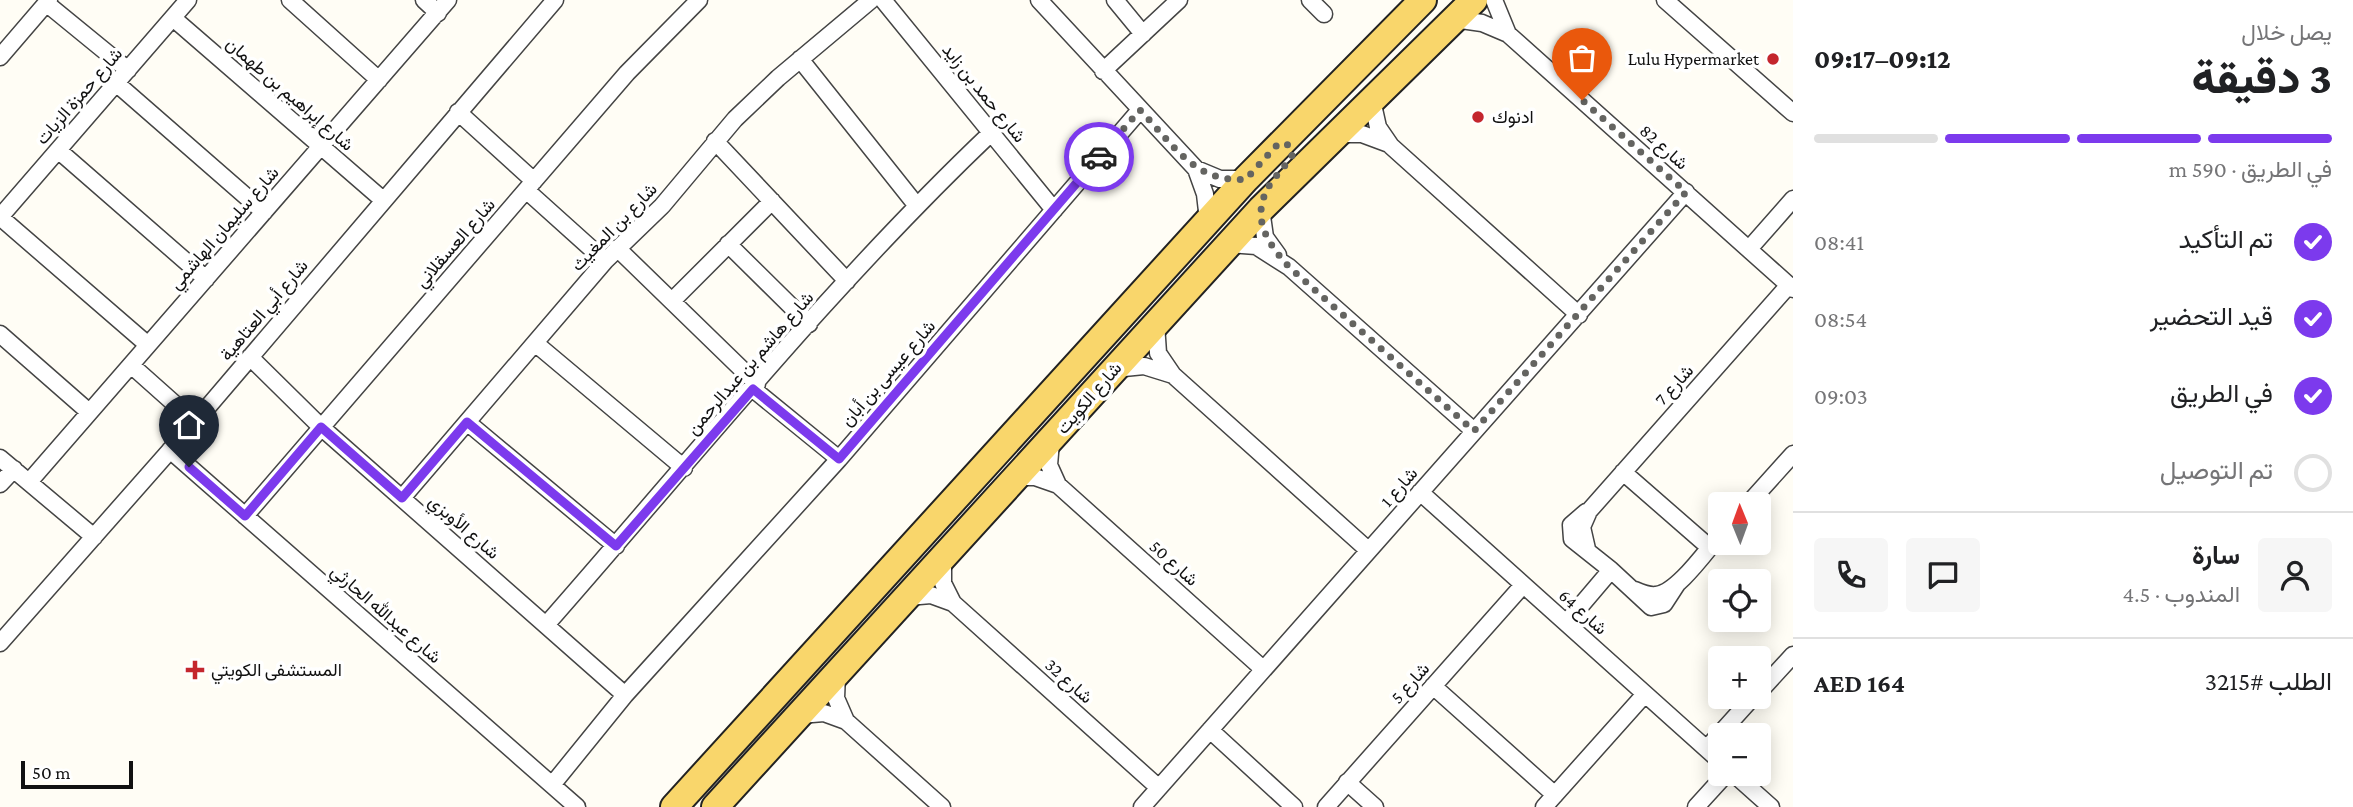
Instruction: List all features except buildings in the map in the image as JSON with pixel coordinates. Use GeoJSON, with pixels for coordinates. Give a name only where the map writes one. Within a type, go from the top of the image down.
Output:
{"type":"FeatureCollection","features":[{"type":"Feature","properties":{"kind":"main road","name":"شارع الكويت"},"geometry":{"type":"LineString","coordinates":[[674,807],[1044,397],[1278,144],[1423,0]]}},
{"type":"Feature","properties":{"kind":"main road","name":"شارع الكويت"},"geometry":{"type":"LineString","coordinates":[[722,803],[1261,209],[1474,0]]}},
{"type":"Feature","properties":{"kind":"main road"},"geometry":{"type":"LineString","coordinates":[[1261,209],[1270,185],[1293,154],[1287,144],[1278,144]]}},
{"type":"Feature","properties":{"kind":"main road"},"geometry":{"type":"LineString","coordinates":[[973,527],[964,518],[964,508],[1012,455],[1044,397]]}},
{"type":"Feature","properties":{"kind":"main road"},"geometry":{"type":"LineString","coordinates":[[722,803],[772,722],[769,712],[761,710]]}},
{"type":"Feature","properties":{"kind":"street","name":"شارع حمزة الزيات"},"geometry":{"type":"LineString","coordinates":[[0,217],[188,0]]}},
{"type":"Feature","properties":{"kind":"street"},"geometry":{"type":"LineString","coordinates":[[290,0],[379,80]]}},
{"type":"Feature","properties":{"kind":"street"},"geometry":{"type":"LineString","coordinates":[[424,0],[443,6]]}},
{"type":"Feature","properties":{"kind":"street","name":"شارع أبي العتاهية"},"geometry":{"type":"LineString","coordinates":[[0,643],[195,422],[555,0]]}},
{"type":"Feature","properties":{"kind":"street","name":"شارع العسقلاني"},"geometry":{"type":"LineString","coordinates":[[245,516],[626,73],[699,0]]}},
{"type":"Feature","properties":{"kind":"street","name":"شارع بن المغيث"},"geometry":{"type":"LineString","coordinates":[[402,498],[605,261],[662,206],[715,141],[756,98],[871,0]]}},
{"type":"Feature","properties":{"kind":"street","name":"شارع حمد بن زايد"},"geometry":{"type":"LineString","coordinates":[[883,0],[1054,210]]}},
{"type":"Feature","properties":{"kind":"street"},"geometry":{"type":"LineString","coordinates":[[1039,0],[1196,169],[1205,194],[1208,220]]}},
{"type":"Feature","properties":{"kind":"street"},"geometry":{"type":"LineString","coordinates":[[1115,0],[1143,34]]}},
{"type":"Feature","properties":{"kind":"street"},"geometry":{"type":"LineString","coordinates":[[1103,71],[1179,0]]}},
{"type":"Feature","properties":{"kind":"street"},"geometry":{"type":"LineString","coordinates":[[1310,0],[1324,14]]}},
{"type":"Feature","properties":{"kind":"street","name":"شارع 82"},"geometry":{"type":"LineString","coordinates":[[1494,0],[1508,34]]}},
{"type":"Feature","properties":{"kind":"street"},"geometry":{"type":"LineString","coordinates":[[1665,0],[1793,113]]}},
{"type":"Feature","properties":{"kind":"street"},"geometry":{"type":"LineString","coordinates":[[0,57],[48,2],[128,70]]}},
{"type":"Feature","properties":{"kind":"street","name":"شارع سليمان الهاشمي"},"geometry":{"type":"LineString","coordinates":[[29,482],[443,6]]}},
{"type":"Feature","properties":{"kind":"street","name":"شارع إبراهيم بن طهمان"},"geometry":{"type":"LineString","coordinates":[[173,18],[383,200]]}},
{"type":"Feature","properties":{"kind":"street","name":"شارع 82"},"geometry":{"type":"LineString","coordinates":[[1454,19],[1482,23],[1508,34],[1791,287]]}},
{"type":"Feature","properties":{"kind":"street"},"geometry":{"type":"LineString","coordinates":[[800,60],[917,206]]}},
{"type":"Feature","properties":{"kind":"street"},"geometry":{"type":"LineString","coordinates":[[116,83],[264,212]]}},
{"type":"Feature","properties":{"kind":"street"},"geometry":{"type":"LineString","coordinates":[[1372,100],[1378,127],[1391,146],[1578,314]]}},
{"type":"Feature","properties":{"kind":"street","name":"شارع عيسى بن أبان"},"geometry":{"type":"LineString","coordinates":[[552,785],[625,695],[839,459],[1140,110]]}},
{"type":"Feature","properties":{"kind":"street"},"geometry":{"type":"LineString","coordinates":[[458,112],[605,261]]}},
{"type":"Feature","properties":{"kind":"street","name":"شارع هاشم بن عبدالرحمن"},"geometry":{"type":"LineString","coordinates":[[546,625],[847,281],[917,206],[992,133]]}},
{"type":"Feature","properties":{"kind":"street"},"geometry":{"type":"LineString","coordinates":[[1337,134],[1362,134],[1391,146]]}},
{"type":"Feature","properties":{"kind":"street"},"geometry":{"type":"LineString","coordinates":[[715,141],[847,281]]}},
{"type":"Feature","properties":{"kind":"street"},"geometry":{"type":"LineString","coordinates":[[58,150],[206,279]]}},
{"type":"Feature","properties":{"kind":"street"},"geometry":{"type":"LineString","coordinates":[[1196,169],[1220,179],[1246,179]]}},
{"type":"Feature","properties":{"kind":"street","name":"شارع 1"},"geometry":{"type":"LineString","coordinates":[[1142,807],[1686,192]]}},
{"type":"Feature","properties":{"kind":"street"},"geometry":{"type":"LineString","coordinates":[[1749,249],[1793,199]]}},
{"type":"Feature","properties":{"kind":"street"},"geometry":{"type":"LineString","coordinates":[[672,301],[772,201]]}},
{"type":"Feature","properties":{"kind":"street"},"geometry":{"type":"LineString","coordinates":[[1261,209],[1265,237],[1289,267]]}},
{"type":"Feature","properties":{"kind":"street"},"geometry":{"type":"LineString","coordinates":[[0,217],[148,345]]}},
{"type":"Feature","properties":{"kind":"street"},"geometry":{"type":"LineString","coordinates":[[728,244],[809,324]]}},
{"type":"Feature","properties":{"kind":"street"},"geometry":{"type":"LineString","coordinates":[[1229,244],[1256,246],[1289,267],[1474,431]]}},
{"type":"Feature","properties":{"kind":"street"},"geometry":{"type":"LineString","coordinates":[[617,248],[755,386],[839,459]]}},
{"type":"Feature","properties":{"kind":"street","name":"شارع 7"},"geometry":{"type":"LineString","coordinates":[[1708,549],[1677,584],[1668,601],[1656,608],[1643,602],[1635,590],[1587,549],[1572,540],[1570,530],[1574,521],[1589,511],[1791,287]]}},
{"type":"Feature","properties":{"kind":"street"},"geometry":{"type":"LineString","coordinates":[[1156,324],[1158,353],[1172,375],[1368,551]]}},
{"type":"Feature","properties":{"kind":"street"},"geometry":{"type":"LineString","coordinates":[[0,334],[89,412]]}},
{"type":"Feature","properties":{"kind":"street"},"geometry":{"type":"LineString","coordinates":[[535,343],[684,468]]}},
{"type":"Feature","properties":{"kind":"street","name":"شارع الأوبزي"},"geometry":{"type":"LineString","coordinates":[[250,357],[321,427],[625,695]]}},
{"type":"Feature","properties":{"kind":"street"},"geometry":{"type":"LineString","coordinates":[[131,365],[195,422]]}},
{"type":"Feature","properties":{"kind":"street"},"geometry":{"type":"LineString","coordinates":[[1114,369],[1144,366],[1172,375]]}},
{"type":"Feature","properties":{"kind":"street"},"geometry":{"type":"LineString","coordinates":[[467,422],[616,546]]}},
{"type":"Feature","properties":{"kind":"street"},"geometry":{"type":"LineString","coordinates":[[1051,442],[1049,464],[1058,485]]}},
{"type":"Feature","properties":{"kind":"street","name":"شارع عبدالله الحارثي"},"geometry":{"type":"LineString","coordinates":[[170,450],[577,807]]}},
{"type":"Feature","properties":{"kind":"street"},"geometry":{"type":"LineString","coordinates":[[1759,492],[1793,454]]}},
{"type":"Feature","properties":{"kind":"street"},"geometry":{"type":"LineString","coordinates":[[0,458],[94,537]]}},
{"type":"Feature","properties":{"kind":"street"},"geometry":{"type":"LineString","coordinates":[[0,484],[14,470]]}},
{"type":"Feature","properties":{"kind":"street"},"geometry":{"type":"LineString","coordinates":[[1623,472],[1708,536]]}},
{"type":"Feature","properties":{"kind":"street","name":"شارع 50"},"geometry":{"type":"LineString","coordinates":[[1018,477],[1035,477],[1058,485],[1263,669]]}},
{"type":"Feature","properties":{"kind":"street","name":"شارع 64"},"geometry":{"type":"LineString","coordinates":[[1420,492],[1707,748]]}},
{"type":"Feature","properties":{"kind":"street"},"geometry":{"type":"LineString","coordinates":[[943,560],[943,583],[953,603]]}},
{"type":"Feature","properties":{"kind":"street"},"geometry":{"type":"LineString","coordinates":[[1566,623],[1611,570]]}},
{"type":"Feature","properties":{"kind":"street","name":"شارع 5"},"geometry":{"type":"LineString","coordinates":[[1325,807],[1523,585]]}},
{"type":"Feature","properties":{"kind":"street"},"geometry":{"type":"LineString","coordinates":[[907,597],[931,595],[953,603]]}},
{"type":"Feature","properties":{"kind":"street","name":"شارع 32"},"geometry":{"type":"LineString","coordinates":[[953,603],[1159,788]]}},
{"type":"Feature","properties":{"kind":"street"},"geometry":{"type":"LineString","coordinates":[[1771,679],[1793,655]]}},
{"type":"Feature","properties":{"kind":"street"},"geometry":{"type":"LineString","coordinates":[[837,674],[836,698],[846,721]]}},
{"type":"Feature","properties":{"kind":"street"},"geometry":{"type":"LineString","coordinates":[[1433,686],[1550,801],[1645,694]]}},
{"type":"Feature","properties":{"kind":"street"},"geometry":{"type":"LineString","coordinates":[[1707,748],[1742,709]]}},
{"type":"Feature","properties":{"kind":"street"},"geometry":{"type":"LineString","coordinates":[[800,715],[824,713],[846,721],[942,807]]}},
{"type":"Feature","properties":{"kind":"street"},"geometry":{"type":"LineString","coordinates":[[1210,730],[1294,807]]}},
{"type":"Feature","properties":{"kind":"street"},"geometry":{"type":"LineString","coordinates":[[1347,782],[1375,807]]}},
{"type":"Feature","properties":{"kind":"street"},"geometry":{"type":"LineString","coordinates":[[1696,807],[1715,786]]}},
{"type":"Feature","properties":{"kind":"street"},"geometry":{"type":"LineString","coordinates":[[1747,786],[1771,807]]}},
{"type":"Feature","properties":{"kind":"way so far"},"geometry":{"type":"LineString","coordinates":[[1099,157],[1140,110],[1196,169],[1220,179],[1246,179],[1278,144],[1287,144],[1293,154],[1270,185],[1261,209],[1262,228],[1270,245],[1289,267],[1474,431],[1686,192],[1582,100]]}},
{"type":"Feature","properties":{"kind":"place","name":"Lulu Hypermarket"},"geometry":{"type":"Point","coordinates":[1773,59]}},
{"type":"Feature","properties":{"kind":"place","name":"ادنوك"},"geometry":{"type":"Point","coordinates":[1478,117]}},
{"type":"Feature","properties":{"kind":"place","name":"المستشفى الكويتي"},"geometry":{"type":"Point","coordinates":[195,670]}},
{"type":"Feature","properties":{"kind":"route"},"geometry":{"type":"LineString","coordinates":[[189,467],[245,516],[321,427],[402,498],[467,422],[616,546],[753,389],[839,459],[1099,157]]}}]}
